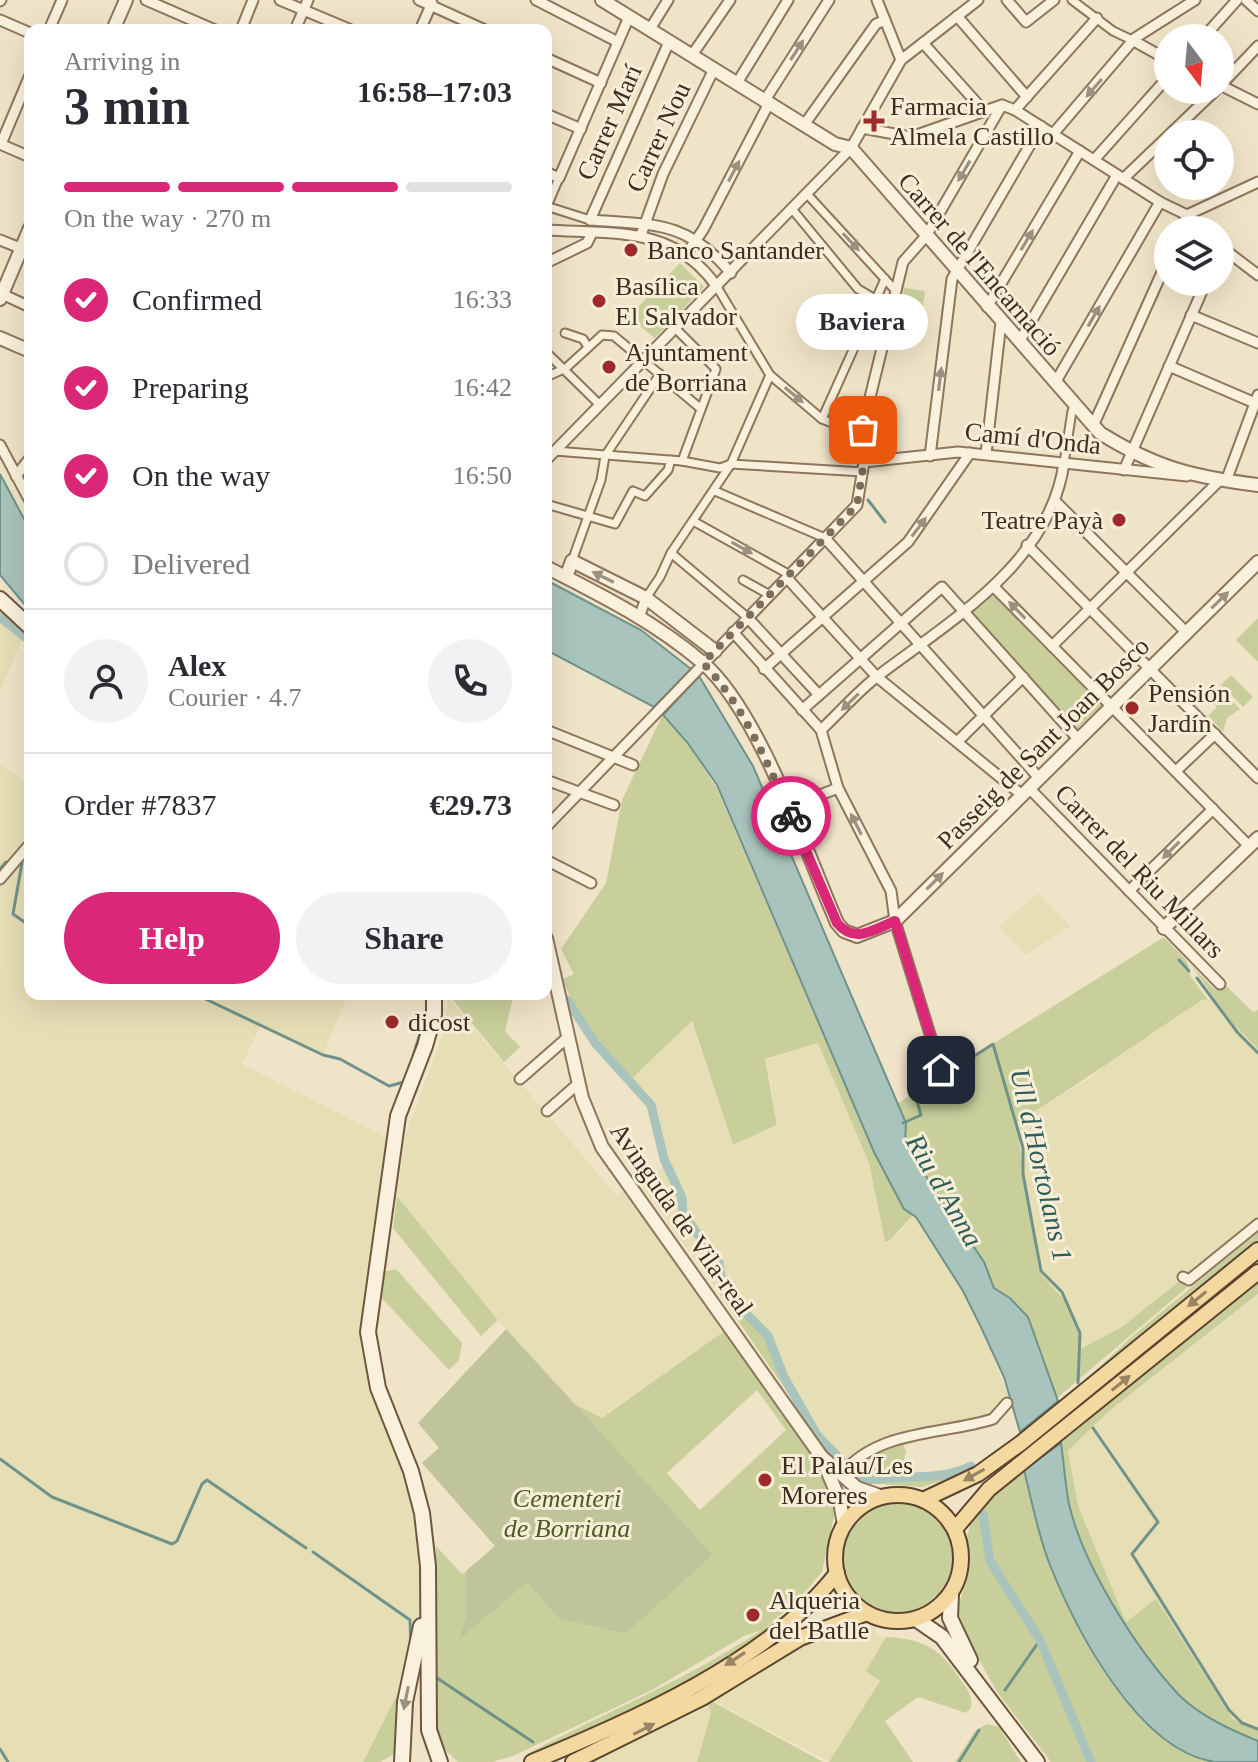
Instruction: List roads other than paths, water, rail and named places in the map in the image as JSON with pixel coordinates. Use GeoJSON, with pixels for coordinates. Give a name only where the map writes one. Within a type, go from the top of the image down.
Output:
{"type":"FeatureCollection","features":[{"type":"Feature","properties":{"kind":"main road"},"geometry":{"type":"LineString","coordinates":[[0,599],[24,621]]}},
{"type":"Feature","properties":{"kind":"main road"},"geometry":{"type":"LineString","coordinates":[[434,1000],[434,1014],[425,1046],[398,1116],[368,1332],[378,1388],[411,1471],[422,1513],[428,1566],[429,1730],[440,1762]]}},
{"type":"Feature","properties":{"kind":"main road"},"geometry":{"type":"LineString","coordinates":[[923,1500],[978,1474],[1021,1443],[1258,1250]]}},
{"type":"Feature","properties":{"kind":"main road"},"geometry":{"type":"LineString","coordinates":[[955,1529],[989,1489],[1258,1272]]}},
{"type":"Feature","properties":{"kind":"main road"},"geometry":{"type":"LineString","coordinates":[[951,1594],[936,1610],[916,1619],[891,1621],[867,1613],[848,1596],[837,1573],[836,1547],[844,1525],[862,1506],[896,1495],[923,1500],[941,1511],[955,1529],[960,1542],[961,1569],[951,1594],[950,1618],[957,1637],[1026,1747]]}},
{"type":"Feature","properties":{"kind":"main road"},"geometry":{"type":"LineString","coordinates":[[402,1762],[405,1702],[420,1644],[428,1566]]}},
{"type":"Feature","properties":{"kind":"main road"},"geometry":{"type":"LineString","coordinates":[[532,1762],[658,1704],[728,1665],[805,1610],[837,1573]]}},
{"type":"Feature","properties":{"kind":"main road"},"geometry":{"type":"LineString","coordinates":[[573,1762],[702,1698],[800,1638],[867,1613]]}},
{"type":"Feature","properties":{"kind":"main road"},"geometry":{"type":"LineString","coordinates":[[916,1619],[942,1637],[1037,1762]]}},
{"type":"Feature","properties":{"kind":"street"},"geometry":{"type":"LineString","coordinates":[[52,24],[62,0]]}},
{"type":"Feature","properties":{"kind":"street"},"geometry":{"type":"LineString","coordinates":[[116,24],[126,0]]}},
{"type":"Feature","properties":{"kind":"street"},"geometry":{"type":"LineString","coordinates":[[146,0],[201,24]]}},
{"type":"Feature","properties":{"kind":"street"},"geometry":{"type":"LineString","coordinates":[[243,24],[253,0]]}},
{"type":"Feature","properties":{"kind":"street"},"geometry":{"type":"LineString","coordinates":[[280,0],[337,24]]}},
{"type":"Feature","properties":{"kind":"street"},"geometry":{"type":"LineString","coordinates":[[298,24],[308,0]]}},
{"type":"Feature","properties":{"kind":"street"},"geometry":{"type":"LineString","coordinates":[[419,0],[432,3],[473,24]]}},
{"type":"Feature","properties":{"kind":"street"},"geometry":{"type":"LineString","coordinates":[[536,0],[618,42]]}},
{"type":"Feature","properties":{"kind":"street"},"geometry":{"type":"LineString","coordinates":[[650,29],[668,0]]}},
{"type":"Feature","properties":{"kind":"street"},"geometry":{"type":"LineString","coordinates":[[692,55],[730,0]]}},
{"type":"Feature","properties":{"kind":"street"},"geometry":{"type":"LineString","coordinates":[[737,83],[788,0]]}},
{"type":"Feature","properties":{"kind":"street"},"geometry":{"type":"LineString","coordinates":[[687,253],[767,107],[765,100],[829,0]]}},
{"type":"Feature","properties":{"kind":"street"},"geometry":{"type":"LineString","coordinates":[[877,0],[901,60]]}},
{"type":"Feature","properties":{"kind":"street"},"geometry":{"type":"LineString","coordinates":[[552,453],[851,148],[901,60],[977,0]]}},
{"type":"Feature","properties":{"kind":"street"},"geometry":{"type":"LineString","coordinates":[[1007,0],[1026,22],[1054,0]]}},
{"type":"Feature","properties":{"kind":"street"},"geometry":{"type":"LineString","coordinates":[[1072,0],[1154,52]]}},
{"type":"Feature","properties":{"kind":"street"},"geometry":{"type":"LineString","coordinates":[[1216,24],[1237,0]]}},
{"type":"Feature","properties":{"kind":"street"},"geometry":{"type":"LineString","coordinates":[[1246,0],[1258,11]]}},
{"type":"Feature","properties":{"kind":"street"},"geometry":{"type":"LineString","coordinates":[[608,1],[835,144],[851,148]]}},
{"type":"Feature","properties":{"kind":"street"},"geometry":{"type":"LineString","coordinates":[[1053,134],[1134,41],[1188,2]]}},
{"type":"Feature","properties":{"kind":"street"},"geometry":{"type":"LineString","coordinates":[[423,24],[432,3]]}},
{"type":"Feature","properties":{"kind":"street"},"geometry":{"type":"LineString","coordinates":[[957,16],[1027,97]]}},
{"type":"Feature","properties":{"kind":"street"},"geometry":{"type":"LineString","coordinates":[[552,193],[629,17]]}},
{"type":"Feature","properties":{"kind":"street"},"geometry":{"type":"LineString","coordinates":[[1015,110],[1097,18]]}},
{"type":"Feature","properties":{"kind":"street"},"geometry":{"type":"LineString","coordinates":[[0,20],[24,30]]}},
{"type":"Feature","properties":{"kind":"street"},"geometry":{"type":"LineString","coordinates":[[804,125],[876,24],[885,20]]}},
{"type":"Feature","properties":{"kind":"street","name":"Carrer Marí"},"geometry":{"type":"LineString","coordinates":[[590,220],[669,42]]}},
{"type":"Feature","properties":{"kind":"street"},"geometry":{"type":"LineString","coordinates":[[923,43],[984,111]]}},
{"type":"Feature","properties":{"kind":"street"},"geometry":{"type":"LineString","coordinates":[[1234,71],[1258,46]]}},
{"type":"Feature","properties":{"kind":"street"},"geometry":{"type":"LineString","coordinates":[[552,61],[601,83]]}},
{"type":"Feature","properties":{"kind":"street","name":"Carrer Nou"},"geometry":{"type":"LineString","coordinates":[[641,235],[663,174],[714,69]]}},
{"type":"Feature","properties":{"kind":"street"},"geometry":{"type":"LineString","coordinates":[[24,89],[0,144],[24,154]]}},
{"type":"Feature","properties":{"kind":"street"},"geometry":{"type":"LineString","coordinates":[[1094,160],[1154,93]]}},
{"type":"Feature","properties":{"kind":"street"},"geometry":{"type":"LineString","coordinates":[[1234,94],[1258,104]]}},
{"type":"Feature","properties":{"kind":"street"},"geometry":{"type":"LineString","coordinates":[[1185,120],[1201,104]]}},
{"type":"Feature","properties":{"kind":"street"},"geometry":{"type":"LineString","coordinates":[[862,128],[911,137],[1002,105],[1015,110],[1160,202],[1187,215],[1258,182]]}},
{"type":"Feature","properties":{"kind":"street"},"geometry":{"type":"LineString","coordinates":[[552,821],[857,505],[864,467],[864,436],[903,262],[926,236],[1002,105]]}},
{"type":"Feature","properties":{"kind":"street"},"geometry":{"type":"LineString","coordinates":[[552,117],[581,129]]}},
{"type":"Feature","properties":{"kind":"street"},"geometry":{"type":"LineString","coordinates":[[930,456],[956,271],[1041,126]]}},
{"type":"Feature","properties":{"kind":"street","name":"Carrer de l'Encarnació"},"geometry":{"type":"LineString","coordinates":[[851,148],[1093,426]]}},
{"type":"Feature","properties":{"kind":"street"},"geometry":{"type":"LineString","coordinates":[[1019,342],[1120,177],[1154,148]]}},
{"type":"Feature","properties":{"kind":"street"},"geometry":{"type":"LineString","coordinates":[[987,307],[1080,151]]}},
{"type":"Feature","properties":{"kind":"street"},"geometry":{"type":"LineString","coordinates":[[552,175],[559,178]]}},
{"type":"Feature","properties":{"kind":"street"},"geometry":{"type":"LineString","coordinates":[[807,194],[895,290]]}},
{"type":"Feature","properties":{"kind":"street"},"geometry":{"type":"LineString","coordinates":[[1055,383],[1160,202]]}},
{"type":"Feature","properties":{"kind":"street"},"geometry":{"type":"LineString","coordinates":[[552,208],[590,220],[678,230],[710,249],[731,273]]}},
{"type":"Feature","properties":{"kind":"street"},"geometry":{"type":"LineString","coordinates":[[792,209],[858,289],[873,301],[891,308]]}},
{"type":"Feature","properties":{"kind":"street"},"geometry":{"type":"LineString","coordinates":[[552,260],[587,243],[592,233],[590,220]]}},
{"type":"Feature","properties":{"kind":"street"},"geometry":{"type":"LineString","coordinates":[[552,230],[641,235],[687,253],[717,287],[770,375],[822,419],[864,436]]}},
{"type":"Feature","properties":{"kind":"street"},"geometry":{"type":"LineString","coordinates":[[0,240],[24,250]]}},
{"type":"Feature","properties":{"kind":"street"},"geometry":{"type":"LineString","coordinates":[[24,252],[1,296],[24,305]]}},
{"type":"Feature","properties":{"kind":"street"},"geometry":{"type":"LineString","coordinates":[[1234,257],[1258,275]]}},
{"type":"Feature","properties":{"kind":"street"},"geometry":{"type":"LineString","coordinates":[[822,419],[885,279]]}},
{"type":"Feature","properties":{"kind":"street"},"geometry":{"type":"LineString","coordinates":[[1093,426],[1154,290]]}},
{"type":"Feature","properties":{"kind":"street"},"geometry":{"type":"LineString","coordinates":[[1124,470],[1200,296]]}},
{"type":"Feature","properties":{"kind":"street"},"geometry":{"type":"LineString","coordinates":[[1191,315],[1258,343]]}},
{"type":"Feature","properties":{"kind":"street"},"geometry":{"type":"LineString","coordinates":[[986,454],[1001,322]]}},
{"type":"Feature","properties":{"kind":"street"},"geometry":{"type":"LineString","coordinates":[[676,329],[716,369],[682,461]]}},
{"type":"Feature","properties":{"kind":"street"},"geometry":{"type":"LineString","coordinates":[[565,333],[583,339],[588,347]]}},
{"type":"Feature","properties":{"kind":"street"},"geometry":{"type":"LineString","coordinates":[[552,373],[602,335],[614,336],[700,408]]}},
{"type":"Feature","properties":{"kind":"street"},"geometry":{"type":"LineString","coordinates":[[0,338],[24,348]]}},
{"type":"Feature","properties":{"kind":"street"},"geometry":{"type":"LineString","coordinates":[[552,358],[600,405]]}},
{"type":"Feature","properties":{"kind":"street"},"geometry":{"type":"LineString","coordinates":[[1052,646],[1223,481],[1256,399],[1169,366]]}},
{"type":"Feature","properties":{"kind":"street"},"geometry":{"type":"LineString","coordinates":[[566,577],[601,480],[605,456],[660,374]]}},
{"type":"Feature","properties":{"kind":"street"},"geometry":{"type":"LineString","coordinates":[[640,615],[671,553],[731,464],[770,375]]}},
{"type":"Feature","properties":{"kind":"street"},"geometry":{"type":"LineString","coordinates":[[821,730],[877,677],[994,587],[1027,545],[1055,501],[1072,411],[1076,409]]}},
{"type":"Feature","properties":{"kind":"street","name":"Camí d'Onda"},"geometry":{"type":"LineString","coordinates":[[1093,426],[1155,464],[1197,478]]}},
{"type":"Feature","properties":{"kind":"street"},"geometry":{"type":"LineString","coordinates":[[0,445],[23,474]]}},
{"type":"Feature","properties":{"kind":"street"},"geometry":{"type":"LineString","coordinates":[[764,669],[908,542],[970,453]]}},
{"type":"Feature","properties":{"kind":"street","name":"Camí d'Onda"},"geometry":{"type":"LineString","coordinates":[[864,467],[970,453],[1258,485]]}},
{"type":"Feature","properties":{"kind":"street"},"geometry":{"type":"LineString","coordinates":[[552,456],[671,460],[720,468],[731,464],[864,467]]}},
{"type":"Feature","properties":{"kind":"street"},"geometry":{"type":"LineString","coordinates":[[552,506],[615,524],[633,491],[645,496],[668,470],[671,460]]}},
{"type":"Feature","properties":{"kind":"street"},"geometry":{"type":"LineString","coordinates":[[715,491],[825,538],[1039,778]]}},
{"type":"Feature","properties":{"kind":"street"},"geometry":{"type":"LineString","coordinates":[[1055,501],[1186,632]]}},
{"type":"Feature","properties":{"kind":"street"},"geometry":{"type":"LineString","coordinates":[[693,521],[788,576]]}},
{"type":"Feature","properties":{"kind":"street"},"geometry":{"type":"LineString","coordinates":[[1027,545],[1258,778]]}},
{"type":"Feature","properties":{"kind":"street"},"geometry":{"type":"LineString","coordinates":[[671,553],[747,617],[819,695]]}},
{"type":"Feature","properties":{"kind":"street"},"geometry":{"type":"LineString","coordinates":[[572,561],[646,598],[715,651]]}},
{"type":"Feature","properties":{"kind":"street","name":"Passeig de Sant Joan Bosco"},"geometry":{"type":"LineString","coordinates":[[787,808],[837,923],[849,934],[864,935],[895,921],[1258,562]]}},
{"type":"Feature","properties":{"kind":"street"},"geometry":{"type":"LineString","coordinates":[[552,570],[640,615],[731,697],[756,738],[787,808],[838,788]]}},
{"type":"Feature","properties":{"kind":"street","name":"Carrer del Riu Millars"},"geometry":{"type":"LineString","coordinates":[[788,576],[877,677],[1026,792],[1220,984]]}},
{"type":"Feature","properties":{"kind":"street"},"geometry":{"type":"LineString","coordinates":[[743,580],[770,595]]}},
{"type":"Feature","properties":{"kind":"street"},"geometry":{"type":"LineString","coordinates":[[802,710],[942,587],[1078,739]]}},
{"type":"Feature","properties":{"kind":"street"},"geometry":{"type":"LineString","coordinates":[[994,587],[1213,809],[1254,842],[1164,928]]}},
{"type":"Feature","properties":{"kind":"street"},"geometry":{"type":"LineString","coordinates":[[733,632],[821,730],[838,788],[886,878],[895,921],[941,1070]]}},
{"type":"Feature","properties":{"kind":"street"},"geometry":{"type":"LineString","coordinates":[[958,741],[1023,677]]}},
{"type":"Feature","properties":{"kind":"street"},"geometry":{"type":"LineString","coordinates":[[552,732],[633,765]]}},
{"type":"Feature","properties":{"kind":"street"},"geometry":{"type":"LineString","coordinates":[[1176,771],[1215,734]]}},
{"type":"Feature","properties":{"kind":"street"},"geometry":{"type":"LineString","coordinates":[[552,782],[614,805]]}},
{"type":"Feature","properties":{"kind":"street"},"geometry":{"type":"LineString","coordinates":[[1129,891],[1213,809]]}},
{"type":"Feature","properties":{"kind":"street"},"geometry":{"type":"LineString","coordinates":[[0,879],[24,851]]}},
{"type":"Feature","properties":{"kind":"street"},"geometry":{"type":"LineString","coordinates":[[552,863],[591,883]]}},
{"type":"Feature","properties":{"kind":"street","name":"Avinguda de Vila-real"},"geometry":{"type":"LineString","coordinates":[[552,965],[579,1083],[592,1127],[602,1147],[821,1456],[840,1501],[844,1525]]}},
{"type":"Feature","properties":{"kind":"street"},"geometry":{"type":"LineString","coordinates":[[520,1079],[568,1037]]}},
{"type":"Feature","properties":{"kind":"street"},"geometry":{"type":"LineString","coordinates":[[547,1111],[579,1083]]}},
{"type":"Feature","properties":{"kind":"street"},"geometry":{"type":"LineString","coordinates":[[1183,1277],[1189,1280],[1258,1224]]}},
{"type":"Feature","properties":{"kind":"street"},"geometry":{"type":"LineString","coordinates":[[842,1474],[852,1462],[906,1437],[993,1419],[1007,1403]]}},
{"type":"Feature","properties":{"kind":"street","name":"Avinguda de Vila-real"},"geometry":{"type":"LineString","coordinates":[[821,1456],[857,1488],[883,1497]]}},
{"type":"Feature","properties":{"kind":"water"},"geometry":{"type":"Polygon","coordinates":[[[0,474],[24,519],[24,604],[0,575],[0,474]]]}},
{"type":"Feature","properties":{"kind":"water"},"geometry":{"type":"Polygon","coordinates":[[[552,583],[641,630],[691,669],[654,707],[552,653],[552,583]]]}},
{"type":"Feature","properties":{"kind":"water"},"geometry":{"type":"Polygon","coordinates":[[[699,676],[753,766],[906,1123],[905,1145],[984,1262],[994,1288],[1010,1298],[1028,1317],[1058,1401],[1020,1432],[1004,1377],[963,1291],[916,1217],[904,1209],[874,1152],[717,785],[687,742],[663,715],[699,676]]]}},
{"type":"Feature","properties":{"kind":"water"},"geometry":{"type":"Polygon","coordinates":[[[1061,1443],[1069,1504],[1076,1528],[1113,1605],[1146,1654],[1187,1703],[1206,1716],[1258,1741],[1258,1762],[1215,1762],[1187,1753],[1160,1736],[1113,1684],[1093,1653],[1050,1565],[1024,1470],[1061,1443]]]}},
{"type":"Feature","properties":{"kind":"waterway"},"geometry":{"type":"LineString","coordinates":[[868,500],[885,522]]}},
{"type":"Feature","properties":{"kind":"waterway"},"geometry":{"type":"LineString","coordinates":[[0,617],[24,636]]}},
{"type":"Feature","properties":{"kind":"waterway"},"geometry":{"type":"LineString","coordinates":[[0,869],[6,862]]}},
{"type":"Feature","properties":{"kind":"waterway"},"geometry":{"type":"LineString","coordinates":[[22,863],[13,914],[24,922]]}},
{"type":"Feature","properties":{"kind":"waterway"},"geometry":{"type":"LineString","coordinates":[[1179,960],[1189,971]]}},
{"type":"Feature","properties":{"kind":"waterway"},"geometry":{"type":"LineString","coordinates":[[1197,978],[1238,1033],[1258,1053]]}},
{"type":"Feature","properties":{"kind":"waterway"},"geometry":{"type":"LineString","coordinates":[[208,1000],[323,1055],[340,1059],[389,1086],[404,1082]]}},
{"type":"Feature","properties":{"kind":"waterway"},"geometry":{"type":"LineString","coordinates":[[567,1000],[596,1044],[651,1105],[664,1159],[682,1198],[683,1214],[719,1263],[723,1290],[768,1336],[784,1377],[817,1435],[844,1463]]}},
{"type":"Feature","properties":{"kind":"waterway"},"geometry":{"type":"LineString","coordinates":[[411,1063],[422,1027]]}},
{"type":"Feature","properties":{"kind":"waterway","name":"Ull d'Hortolans 1"},"geometry":{"type":"LineString","coordinates":[[903,1123],[921,1115],[915,1094],[993,1044],[1023,1148],[1023,1174],[1041,1271],[1062,1292],[1080,1333],[1078,1383]]}},
{"type":"Feature","properties":{"kind":"waterway","name":"Ull d'Hortolans 1"},"geometry":{"type":"LineString","coordinates":[[1093,1428],[1158,1522],[1132,1554],[1229,1710],[1242,1723],[1258,1729]]}},
{"type":"Feature","properties":{"kind":"waterway"},"geometry":{"type":"LineString","coordinates":[[0,1459],[52,1497],[172,1544],[177,1541],[202,1484],[207,1480],[306,1548]]}},
{"type":"Feature","properties":{"kind":"waterway"},"geometry":{"type":"LineString","coordinates":[[852,1469],[864,1481],[931,1476],[971,1466]]}},
{"type":"Feature","properties":{"kind":"waterway"},"geometry":{"type":"LineString","coordinates":[[983,1515],[990,1561],[1040,1640],[1091,1762]]}},
{"type":"Feature","properties":{"kind":"waterway"},"geometry":{"type":"LineString","coordinates":[[313,1552],[410,1620],[411,1648]]}},
{"type":"Feature","properties":{"kind":"waterway"},"geometry":{"type":"LineString","coordinates":[[1005,1690],[1040,1640]]}},
{"type":"Feature","properties":{"kind":"waterway"},"geometry":{"type":"LineString","coordinates":[[437,1678],[533,1742]]}},
{"type":"Feature","properties":{"kind":"waterway"},"geometry":{"type":"LineString","coordinates":[[959,1762],[979,1730]]}},
{"type":"Feature","properties":{"kind":"waterway"},"geometry":{"type":"LineString","coordinates":[[0,1749],[8,1762]]}},
{"type":"Feature","properties":{"kind":"place","name":"Farmacia Almela Castillo"},"geometry":{"type":"Point","coordinates":[874,121]}},
{"type":"Feature","properties":{"kind":"place","name":"Banco Santander"},"geometry":{"type":"Point","coordinates":[631,250]}},
{"type":"Feature","properties":{"kind":"place","name":"Basílica El Salvador"},"geometry":{"type":"Point","coordinates":[599,301]}},
{"type":"Feature","properties":{"kind":"place","name":"Ajuntament de Borriana"},"geometry":{"type":"Point","coordinates":[609,367]}},
{"type":"Feature","properties":{"kind":"place","name":"Baviera"},"geometry":{"type":"Point","coordinates":[863,430]}},
{"type":"Feature","properties":{"kind":"place","name":"Teatre Payà"},"geometry":{"type":"Point","coordinates":[1119,520]}},
{"type":"Feature","properties":{"kind":"place","name":"Pensión Jardín"},"geometry":{"type":"Point","coordinates":[1132,708]}},
{"type":"Feature","properties":{"kind":"place","name":"dicost"},"geometry":{"type":"Point","coordinates":[392,1022]}},
{"type":"Feature","properties":{"kind":"place","name":"El Palau/Les Moreres"},"geometry":{"type":"Point","coordinates":[765,1480]}},
{"type":"Feature","properties":{"kind":"place","name":"Alqueria del Batlle"},"geometry":{"type":"Point","coordinates":[753,1615]}},
{"type":"Feature","properties":{"kind":"water label","name":"Riu d'Anna"},"geometry":{"type":"Point","coordinates":[945,1190]}},
{"type":"Feature","properties":{"kind":"park label","name":"Cementeri de Borriana"},"geometry":{"type":"Point","coordinates":[567,1513]}}]}
